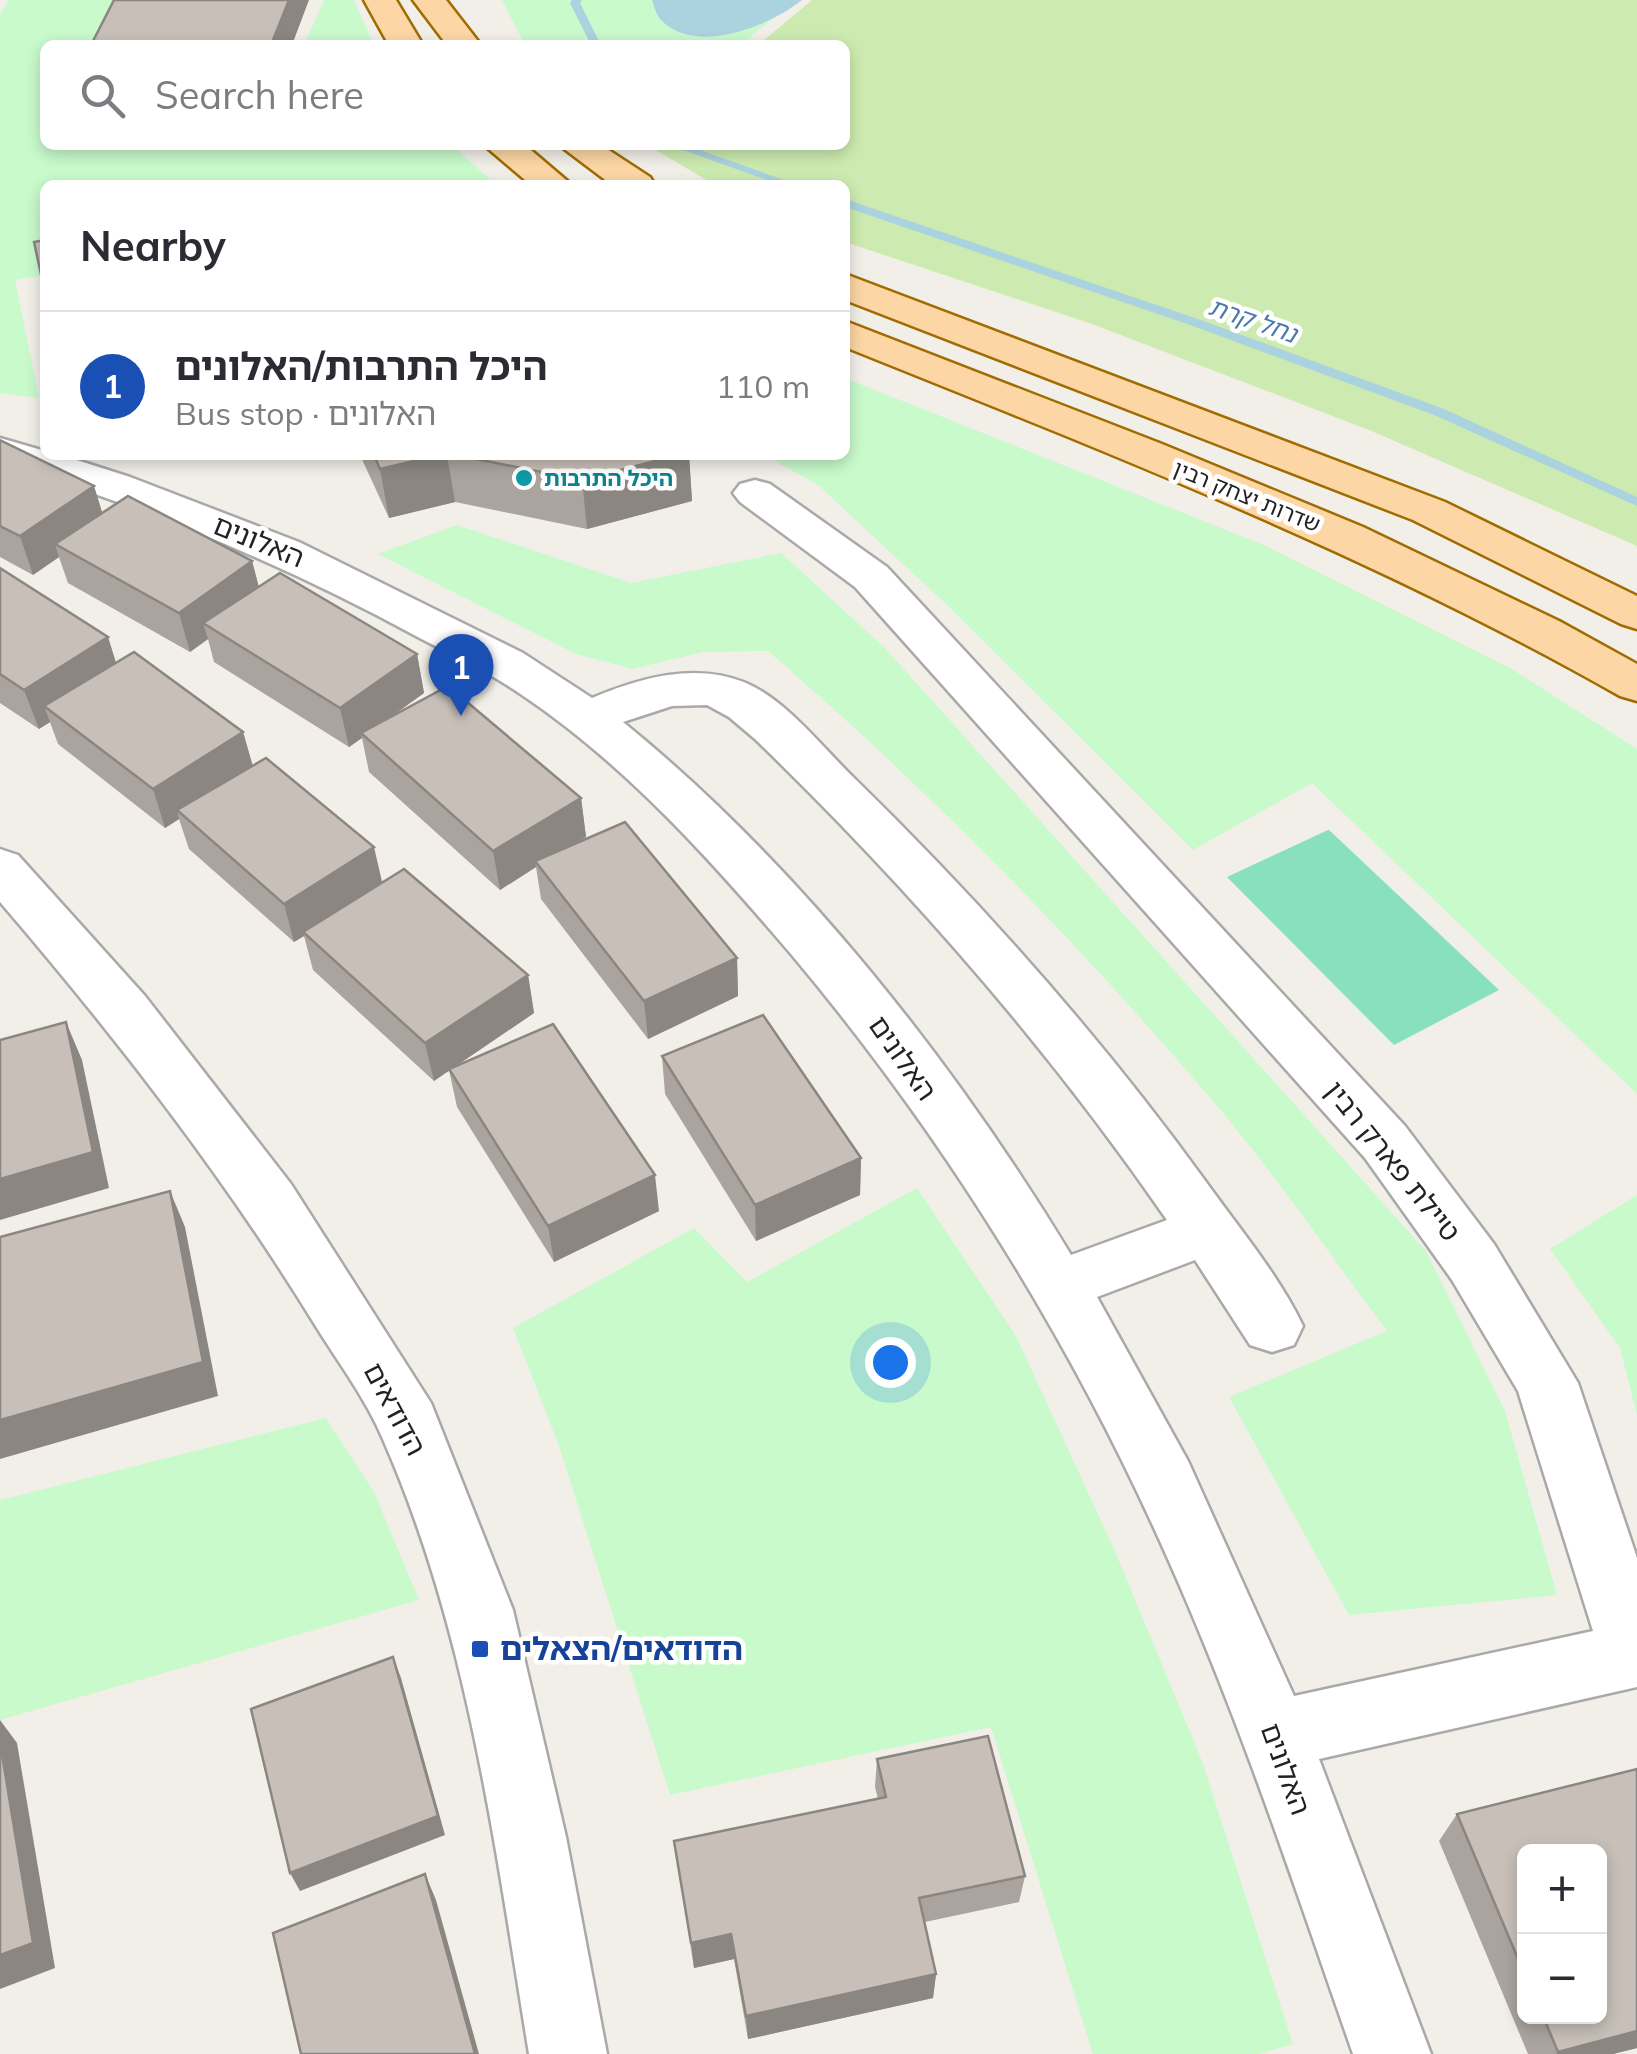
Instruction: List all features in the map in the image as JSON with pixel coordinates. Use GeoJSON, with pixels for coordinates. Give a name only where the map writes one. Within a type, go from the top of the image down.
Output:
{"type":"FeatureCollection","features":[{"type":"Feature","properties":{"kind":"main road"},"geometry":{"type":"LineString","coordinates":[[380,0],[403,40]]}},
{"type":"Feature","properties":{"kind":"main road"},"geometry":{"type":"LineString","coordinates":[[429,0],[460,40]]}},
{"type":"Feature","properties":{"kind":"main road"},"geometry":{"type":"LineString","coordinates":[[508,150],[548,180]]}},
{"type":"Feature","properties":{"kind":"main road"},"geometry":{"type":"LineString","coordinates":[[585,150],[630,180]]}},
{"type":"Feature","properties":{"kind":"main road","name":"שדרות יצחק רבין"},"geometry":{"type":"LineString","coordinates":[[850,288],[1429,511],[1637,614]]}},
{"type":"Feature","properties":{"kind":"main road","name":"שדרות יצחק רבין"},"geometry":{"type":"LineString","coordinates":[[850,335],[1386,553],[1494,605],[1637,685]]}},
{"type":"Feature","properties":{"kind":"street","name":"האלונים"},"geometry":{"type":"LineString","coordinates":[[0,451],[79,472],[309,560],[538,683],[642,761],[734,855],[856,992],[1059,1285],[1166,1484],[1274,1735],[1392,2054]]}},
{"type":"Feature","properties":{"kind":"street","name":"טיילת פארק רבין"},"geometry":{"type":"LineString","coordinates":[[756,493],[871,577],[1384,1142],[1473,1262],[1547,1383],[1636,1657],[1274,1735]]}},
{"type":"Feature","properties":{"kind":"street"},"geometry":{"type":"LineString","coordinates":[[587,719],[636,696],[694,687],[729,693],[782,737],[900,850],[1034,999],[1209,1230],[1272,1326]]}},
{"type":"Feature","properties":{"kind":"street","name":"הדודאים"},"geometry":{"type":"LineString","coordinates":[[0,868],[126,1010],[270,1202],[409,1423],[479,1610],[530,1837],[568,2054]]}},
{"type":"Feature","properties":{"kind":"street"},"geometry":{"type":"LineString","coordinates":[[1059,1285],[1209,1230]]}},
{"type":"Feature","properties":{"kind":"green space"},"geometry":{"type":"Polygon","coordinates":[[[9,0],[119,0],[98,40],[40,40],[40,150],[458,150],[490,180],[40,180],[40,276],[15,280],[39,398],[0,393],[0,14],[9,0]]]}},
{"type":"Feature","properties":{"kind":"green space"},"geometry":{"type":"Polygon","coordinates":[[[324,0],[354,0],[372,40],[306,40],[324,0]]]}},
{"type":"Feature","properties":{"kind":"green space"},"geometry":{"type":"Polygon","coordinates":[[[502,0],[796,0],[746,40],[522,40],[502,0]]]}},
{"type":"Feature","properties":{"kind":"green space"},"geometry":{"type":"Polygon","coordinates":[[[812,0],[1637,0],[1637,546],[1369,430],[1092,324],[850,244],[850,180],[706,180],[656,150],[850,150],[850,40],[764,40],[812,0]]]}},
{"type":"Feature","properties":{"kind":"green space"},"geometry":{"type":"Polygon","coordinates":[[[850,380],[1266,546],[1512,669],[1637,749],[1637,1094],[1312,783],[1193,850],[948,606],[818,485],[773,460],[850,460],[850,380]]]}},
{"type":"Feature","properties":{"kind":"green space"},"geometry":{"type":"Polygon","coordinates":[[[457,525],[631,583],[781,553],[885,648],[1426,1251],[1505,1411],[1557,1595],[1349,1615],[1229,1397],[1387,1331],[1239,1133],[1165,1045],[1002,870],[887,758],[768,651],[703,652],[633,669],[576,654],[378,554],[457,525]]]}},
{"type":"Feature","properties":{"kind":"green space"},"geometry":{"type":"Polygon","coordinates":[[[1328,830],[1499,990],[1394,1045],[1227,877],[1328,830]]]}},
{"type":"Feature","properties":{"kind":"green space"},"geometry":{"type":"Polygon","coordinates":[[[917,1188],[1016,1336],[1114,1549],[1202,1761],[1293,2044],[1259,2054],[1093,2054],[991,1727],[670,1795],[559,1446],[513,1328],[694,1228],[747,1282],[917,1188]]]}},
{"type":"Feature","properties":{"kind":"green space"},"geometry":{"type":"Polygon","coordinates":[[[1637,1195],[1637,1415],[1620,1348],[1550,1249],[1637,1195]]]}},
{"type":"Feature","properties":{"kind":"green space"},"geometry":{"type":"Polygon","coordinates":[[[326,1418],[374,1492],[419,1600],[0,1720],[0,1500],[326,1418]]]}},
{"type":"Feature","properties":{"kind":"water"},"geometry":{"type":"Polygon","coordinates":[[[652,0],[802,0],[754,27],[695,36],[677,31],[660,19],[652,0]]]}},
{"type":"Feature","properties":{"kind":"building"},"geometry":{"type":"Polygon","coordinates":[[[114,0],[289,0],[273,40],[94,40],[114,0]]]}},
{"type":"Feature","properties":{"kind":"building"},"geometry":{"type":"Polygon","coordinates":[[[40,241],[40,270],[34,242],[40,241]]]}},
{"type":"Feature","properties":{"kind":"building"},"geometry":{"type":"Polygon","coordinates":[[[0,440],[94,486],[20,536],[0,526],[0,440]]]}},
{"type":"Feature","properties":{"kind":"building"},"geometry":{"type":"Polygon","coordinates":[[[376,460],[418,460],[380,469],[376,460]]]}},
{"type":"Feature","properties":{"kind":"building"},"geometry":{"type":"Polygon","coordinates":[[[481,460],[659,460],[582,480],[481,460]]]}},
{"type":"Feature","properties":{"kind":"building"},"geometry":{"type":"Polygon","coordinates":[[[128,496],[252,561],[179,613],[55,544],[128,496]]]}},
{"type":"Feature","properties":{"kind":"building"},"geometry":{"type":"Polygon","coordinates":[[[0,568],[108,637],[24,690],[0,674],[0,568]]]}},
{"type":"Feature","properties":{"kind":"building"},"geometry":{"type":"Polygon","coordinates":[[[280,573],[417,654],[340,708],[203,623],[280,573]]]}},
{"type":"Feature","properties":{"kind":"building"},"geometry":{"type":"Polygon","coordinates":[[[134,652],[243,732],[153,789],[44,706],[134,652]]]}},
{"type":"Feature","properties":{"kind":"building"},"geometry":{"type":"Polygon","coordinates":[[[448,686],[581,798],[493,851],[361,733],[448,686]]]}},
{"type":"Feature","properties":{"kind":"building"},"geometry":{"type":"Polygon","coordinates":[[[266,758],[374,847],[284,904],[177,810],[266,758]]]}},
{"type":"Feature","properties":{"kind":"building"},"geometry":{"type":"Polygon","coordinates":[[[625,822],[737,958],[644,1001],[535,861],[625,822]]]}},
{"type":"Feature","properties":{"kind":"building"},"geometry":{"type":"Polygon","coordinates":[[[404,869],[528,975],[425,1043],[303,932],[404,869]]]}},
{"type":"Feature","properties":{"kind":"building"},"geometry":{"type":"Polygon","coordinates":[[[763,1015],[861,1158],[755,1205],[662,1056],[763,1015]]]}},
{"type":"Feature","properties":{"kind":"building"},"geometry":{"type":"Polygon","coordinates":[[[66,1022],[93,1152],[0,1179],[0,1040],[66,1022]]]}},
{"type":"Feature","properties":{"kind":"building"},"geometry":{"type":"Polygon","coordinates":[[[553,1024],[655,1175],[548,1226],[449,1069],[553,1024]]]}},
{"type":"Feature","properties":{"kind":"building"},"geometry":{"type":"Polygon","coordinates":[[[170,1191],[203,1362],[0,1420],[0,1237],[170,1191]]]}},
{"type":"Feature","properties":{"kind":"building"},"geometry":{"type":"Polygon","coordinates":[[[393,1657],[438,1816],[290,1873],[251,1709],[393,1657]]]}},
{"type":"Feature","properties":{"kind":"building"},"geometry":{"type":"Polygon","coordinates":[[[988,1736],[1025,1876],[919,1898],[936,1974],[746,2016],[731,1934],[691,1943],[674,1841],[886,1797],[877,1759],[988,1736]]]}},
{"type":"Feature","properties":{"kind":"building"},"geometry":{"type":"Polygon","coordinates":[[[0,1742],[33,1943],[0,1955],[0,1742]]]}},
{"type":"Feature","properties":{"kind":"building"},"geometry":{"type":"Polygon","coordinates":[[[1637,1769],[1637,2031],[1558,2052],[1546,2024],[1607,2024],[1607,1844],[1517,1844],[1517,1956],[1457,1814],[1637,1769]]]}},
{"type":"Feature","properties":{"kind":"building"},"geometry":{"type":"Polygon","coordinates":[[[425,1874],[475,2054],[301,2054],[273,1933],[425,1874]]]}},
{"type":"Feature","properties":{"kind":"waterway","name":"נחל קרת"},"geometry":{"type":"LineString","coordinates":[[577,0],[594,40]]}},
{"type":"Feature","properties":{"kind":"waterway","name":"נחל קרת"},"geometry":{"type":"LineString","coordinates":[[690,150],[777,180]]}},
{"type":"Feature","properties":{"kind":"waterway","name":"נחל קרת"},"geometry":{"type":"LineString","coordinates":[[850,205],[1194,322],[1439,412],[1637,502]]}},
{"type":"Feature","properties":{"kind":"place","name":"היכל התרבות"},"geometry":{"type":"Point","coordinates":[524,478]}},
{"type":"Feature","properties":{"kind":"place","name":"היכל התרבות/האלונים"},"geometry":{"type":"Point","coordinates":[461,716]}},
{"type":"Feature","properties":{"kind":"place","name":"הדודאים/הצאלים"},"geometry":{"type":"Point","coordinates":[480,1649]}}]}
